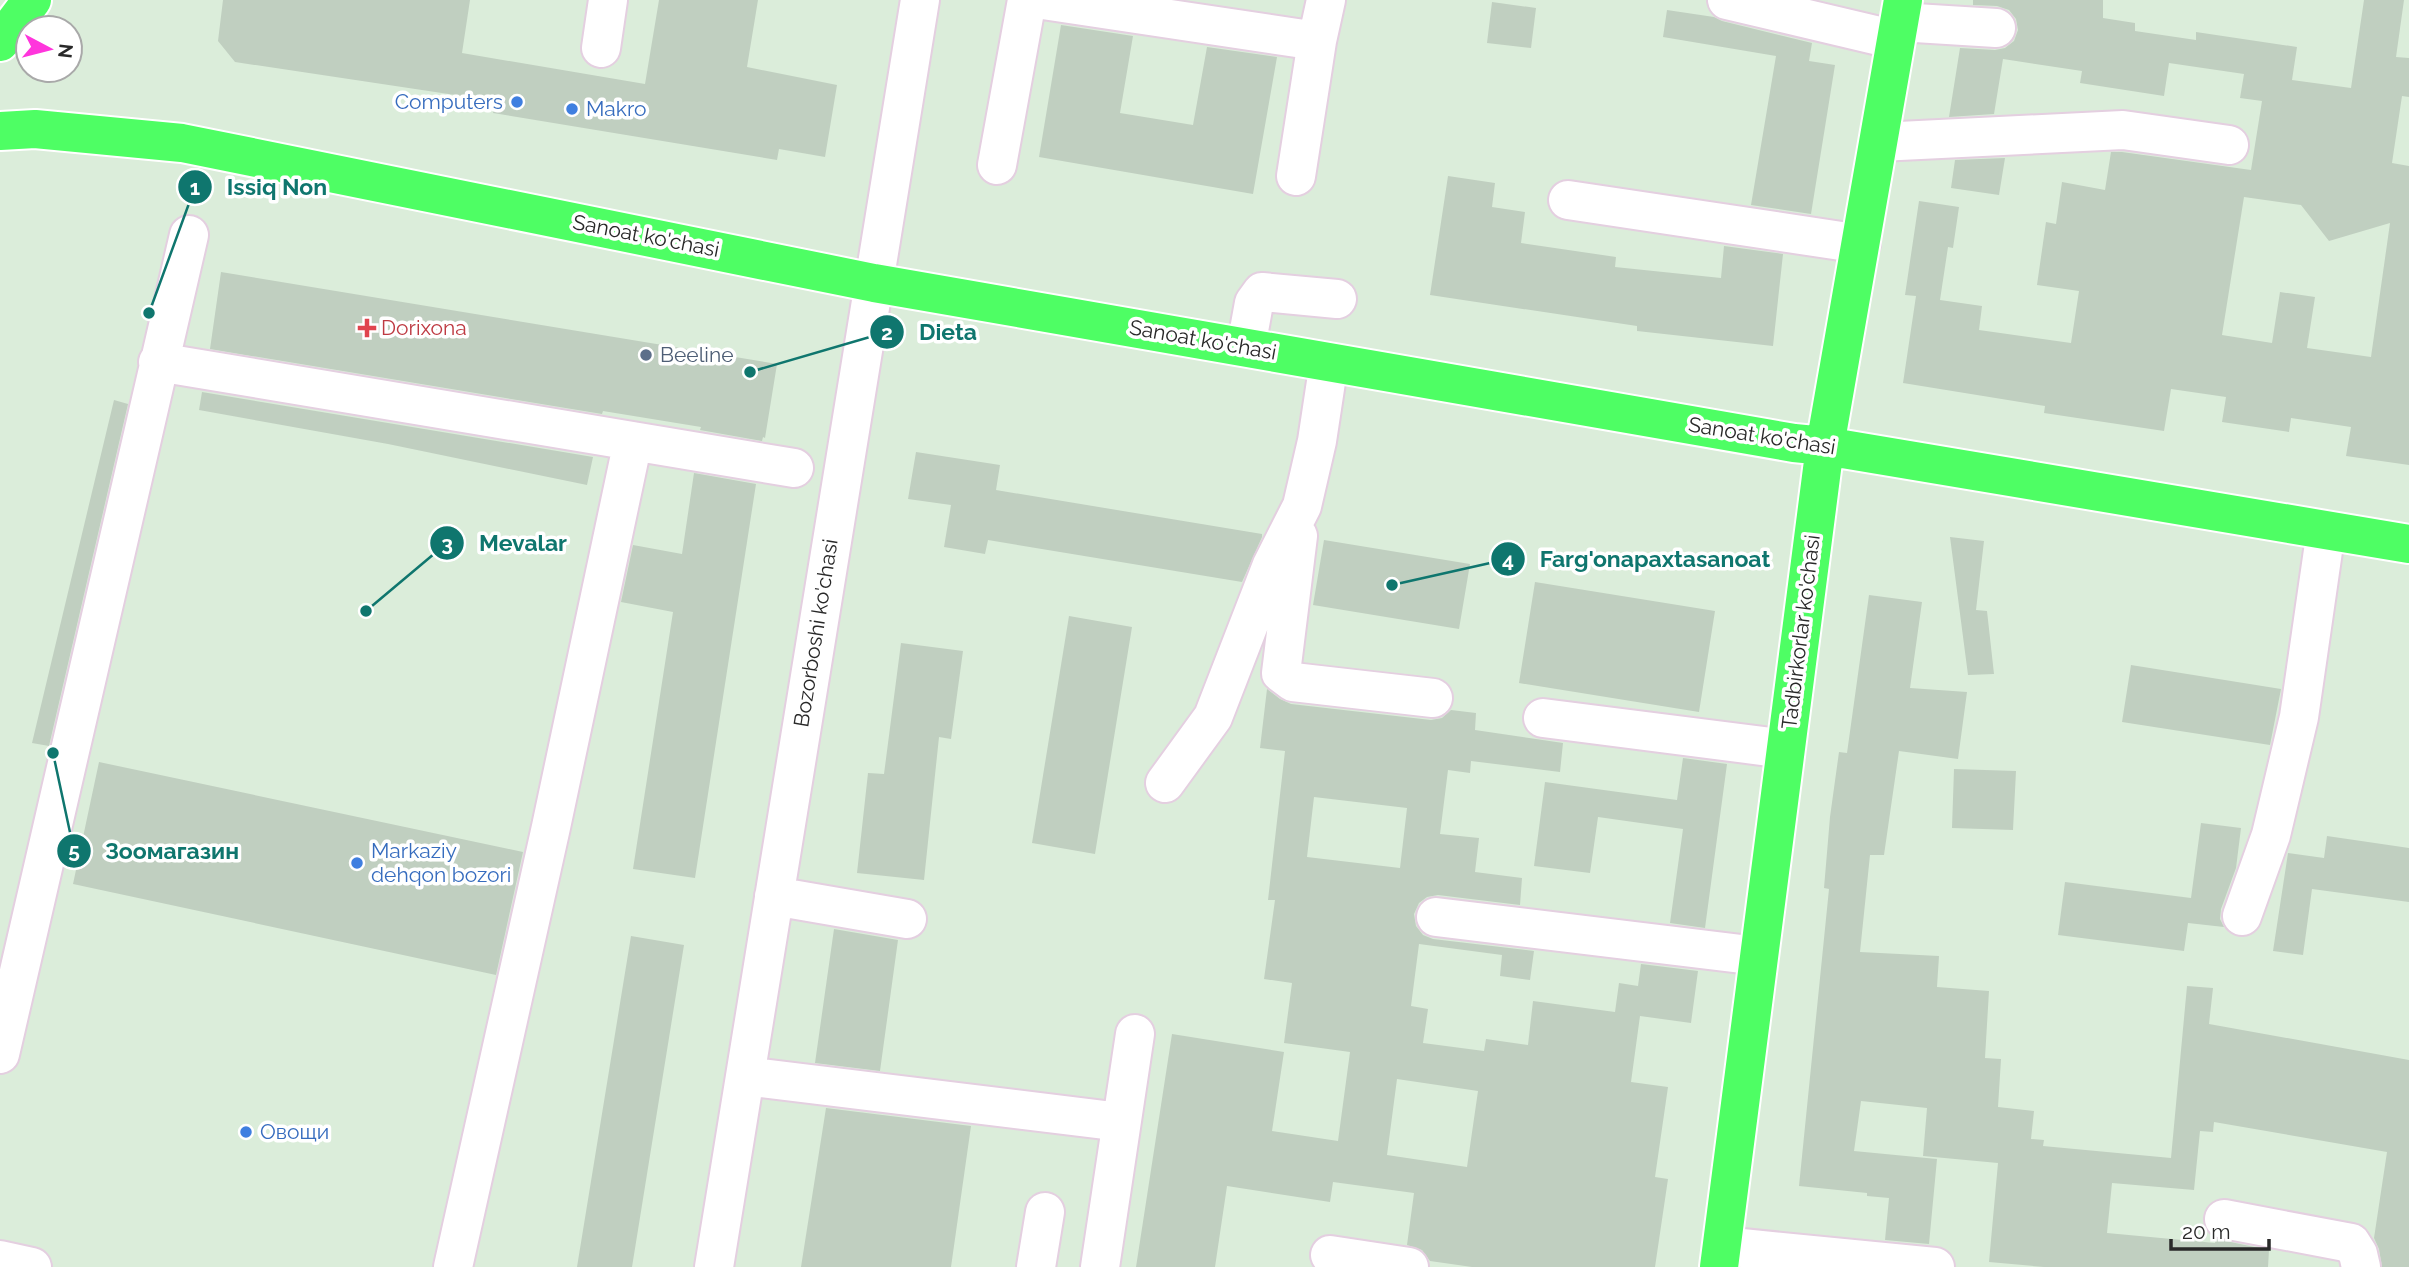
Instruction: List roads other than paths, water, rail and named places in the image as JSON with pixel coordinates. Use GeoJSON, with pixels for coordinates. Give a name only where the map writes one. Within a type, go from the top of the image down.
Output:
{"type":"FeatureCollection","features":[{"type":"Feature","properties":{"kind":"main road"},"geometry":{"type":"LineString","coordinates":[[0,42],[32,0]]}},
{"type":"Feature","properties":{"kind":"main road","name":"Tadbirkorlar ko'chasi"},"geometry":{"type":"LineString","coordinates":[[1720,1257],[1825,446],[1899,20]]}},
{"type":"Feature","properties":{"kind":"main road","name":"Sanoat ko'chasi"},"geometry":{"type":"LineString","coordinates":[[0,131],[35,129],[182,143],[874,283],[1794,443],[2409,544]]}},
{"type":"Feature","properties":{"kind":"street"},"geometry":{"type":"LineString","coordinates":[[601,47],[608,0]]}},
{"type":"Feature","properties":{"kind":"street","name":"Bozorboshi ko'chasi"},"geometry":{"type":"LineString","coordinates":[[714,1267],[920,0]]}},
{"type":"Feature","properties":{"kind":"street"},"geometry":{"type":"LineString","coordinates":[[997,165],[1027,0]]}},
{"type":"Feature","properties":{"kind":"street"},"geometry":{"type":"LineString","coordinates":[[1043,0],[1317,41]]}},
{"type":"Feature","properties":{"kind":"street"},"geometry":{"type":"LineString","coordinates":[[1296,176],[1326,0]]}},
{"type":"Feature","properties":{"kind":"street"},"geometry":{"type":"LineString","coordinates":[[1727,0],[1996,28]]}},
{"type":"Feature","properties":{"kind":"street"},"geometry":{"type":"LineString","coordinates":[[1879,142],[2123,130],[2229,145]]}},
{"type":"Feature","properties":{"kind":"street"},"geometry":{"type":"LineString","coordinates":[[1568,200],[1861,244]]}},
{"type":"Feature","properties":{"kind":"street"},"geometry":{"type":"LineString","coordinates":[[0,1054],[189,235]]}},
{"type":"Feature","properties":{"kind":"street"},"geometry":{"type":"LineString","coordinates":[[1246,347],[1254,303],[1262,292],[1337,299]]}},
{"type":"Feature","properties":{"kind":"street"},"geometry":{"type":"LineString","coordinates":[[158,362],[794,468]]}},
{"type":"Feature","properties":{"kind":"street"},"geometry":{"type":"LineString","coordinates":[[1329,362],[1317,441],[1302,506],[1281,673],[1293,682],[1433,698]]}},
{"type":"Feature","properties":{"kind":"street"},"geometry":{"type":"LineString","coordinates":[[453,1267],[633,441]]}},
{"type":"Feature","properties":{"kind":"street"},"geometry":{"type":"LineString","coordinates":[[1165,783],[1213,717],[1272,565],[1302,506]]}},
{"type":"Feature","properties":{"kind":"street"},"geometry":{"type":"LineString","coordinates":[[2242,916],[2271,835],[2299,717],[2326,530]]}},
{"type":"Feature","properties":{"kind":"street"},"geometry":{"type":"LineString","coordinates":[[1543,718],[1786,749]]}},
{"type":"Feature","properties":{"kind":"street"},"geometry":{"type":"LineString","coordinates":[[774,896],[907,919]]}},
{"type":"Feature","properties":{"kind":"street"},"geometry":{"type":"LineString","coordinates":[[1436,917],[1758,956]]}},
{"type":"Feature","properties":{"kind":"street"},"geometry":{"type":"LineString","coordinates":[[1100,1267],[1135,1034]]}},
{"type":"Feature","properties":{"kind":"street"},"geometry":{"type":"LineString","coordinates":[[745,1076],[1121,1122]]}},
{"type":"Feature","properties":{"kind":"street"},"geometry":{"type":"LineString","coordinates":[[1036,1267],[1045,1212]]}},
{"type":"Feature","properties":{"kind":"street"},"geometry":{"type":"LineString","coordinates":[[2224,1219],[2351,1243],[2358,1254],[2361,1267]]}},
{"type":"Feature","properties":{"kind":"street"},"geometry":{"type":"LineString","coordinates":[[1330,1255],[1409,1267]]}},
{"type":"Feature","properties":{"kind":"street"},"geometry":{"type":"LineString","coordinates":[[1720,1257],[1935,1267]]}},
{"type":"Feature","properties":{"kind":"street"},"geometry":{"type":"LineString","coordinates":[[0,1259],[32,1267]]}},
{"type":"Feature","properties":{"kind":"place","name":"Computers"},"geometry":{"type":"Point","coordinates":[517,102]}},
{"type":"Feature","properties":{"kind":"place","name":"Makro"},"geometry":{"type":"Point","coordinates":[572,109]}},
{"type":"Feature","properties":{"kind":"place","name":"Issiq Non"},"geometry":{"type":"Point","coordinates":[149,313]}},
{"type":"Feature","properties":{"kind":"place","name":"Dorixona"},"geometry":{"type":"Point","coordinates":[367,328]}},
{"type":"Feature","properties":{"kind":"place","name":"Beeline"},"geometry":{"type":"Point","coordinates":[646,355]}},
{"type":"Feature","properties":{"kind":"place","name":"Dieta"},"geometry":{"type":"Point","coordinates":[750,372]}},
{"type":"Feature","properties":{"kind":"place","name":"Farg'onapaxtasanoat"},"geometry":{"type":"Point","coordinates":[1392,585]}},
{"type":"Feature","properties":{"kind":"place","name":"Mevalar"},"geometry":{"type":"Point","coordinates":[366,611]}},
{"type":"Feature","properties":{"kind":"place","name":"Зоомагазин"},"geometry":{"type":"Point","coordinates":[53,753]}},
{"type":"Feature","properties":{"kind":"place","name":"Markaziy dehqon bozori"},"geometry":{"type":"Point","coordinates":[357,863]}},
{"type":"Feature","properties":{"kind":"place","name":"Овощи"},"geometry":{"type":"Point","coordinates":[246,1132]}}]}
